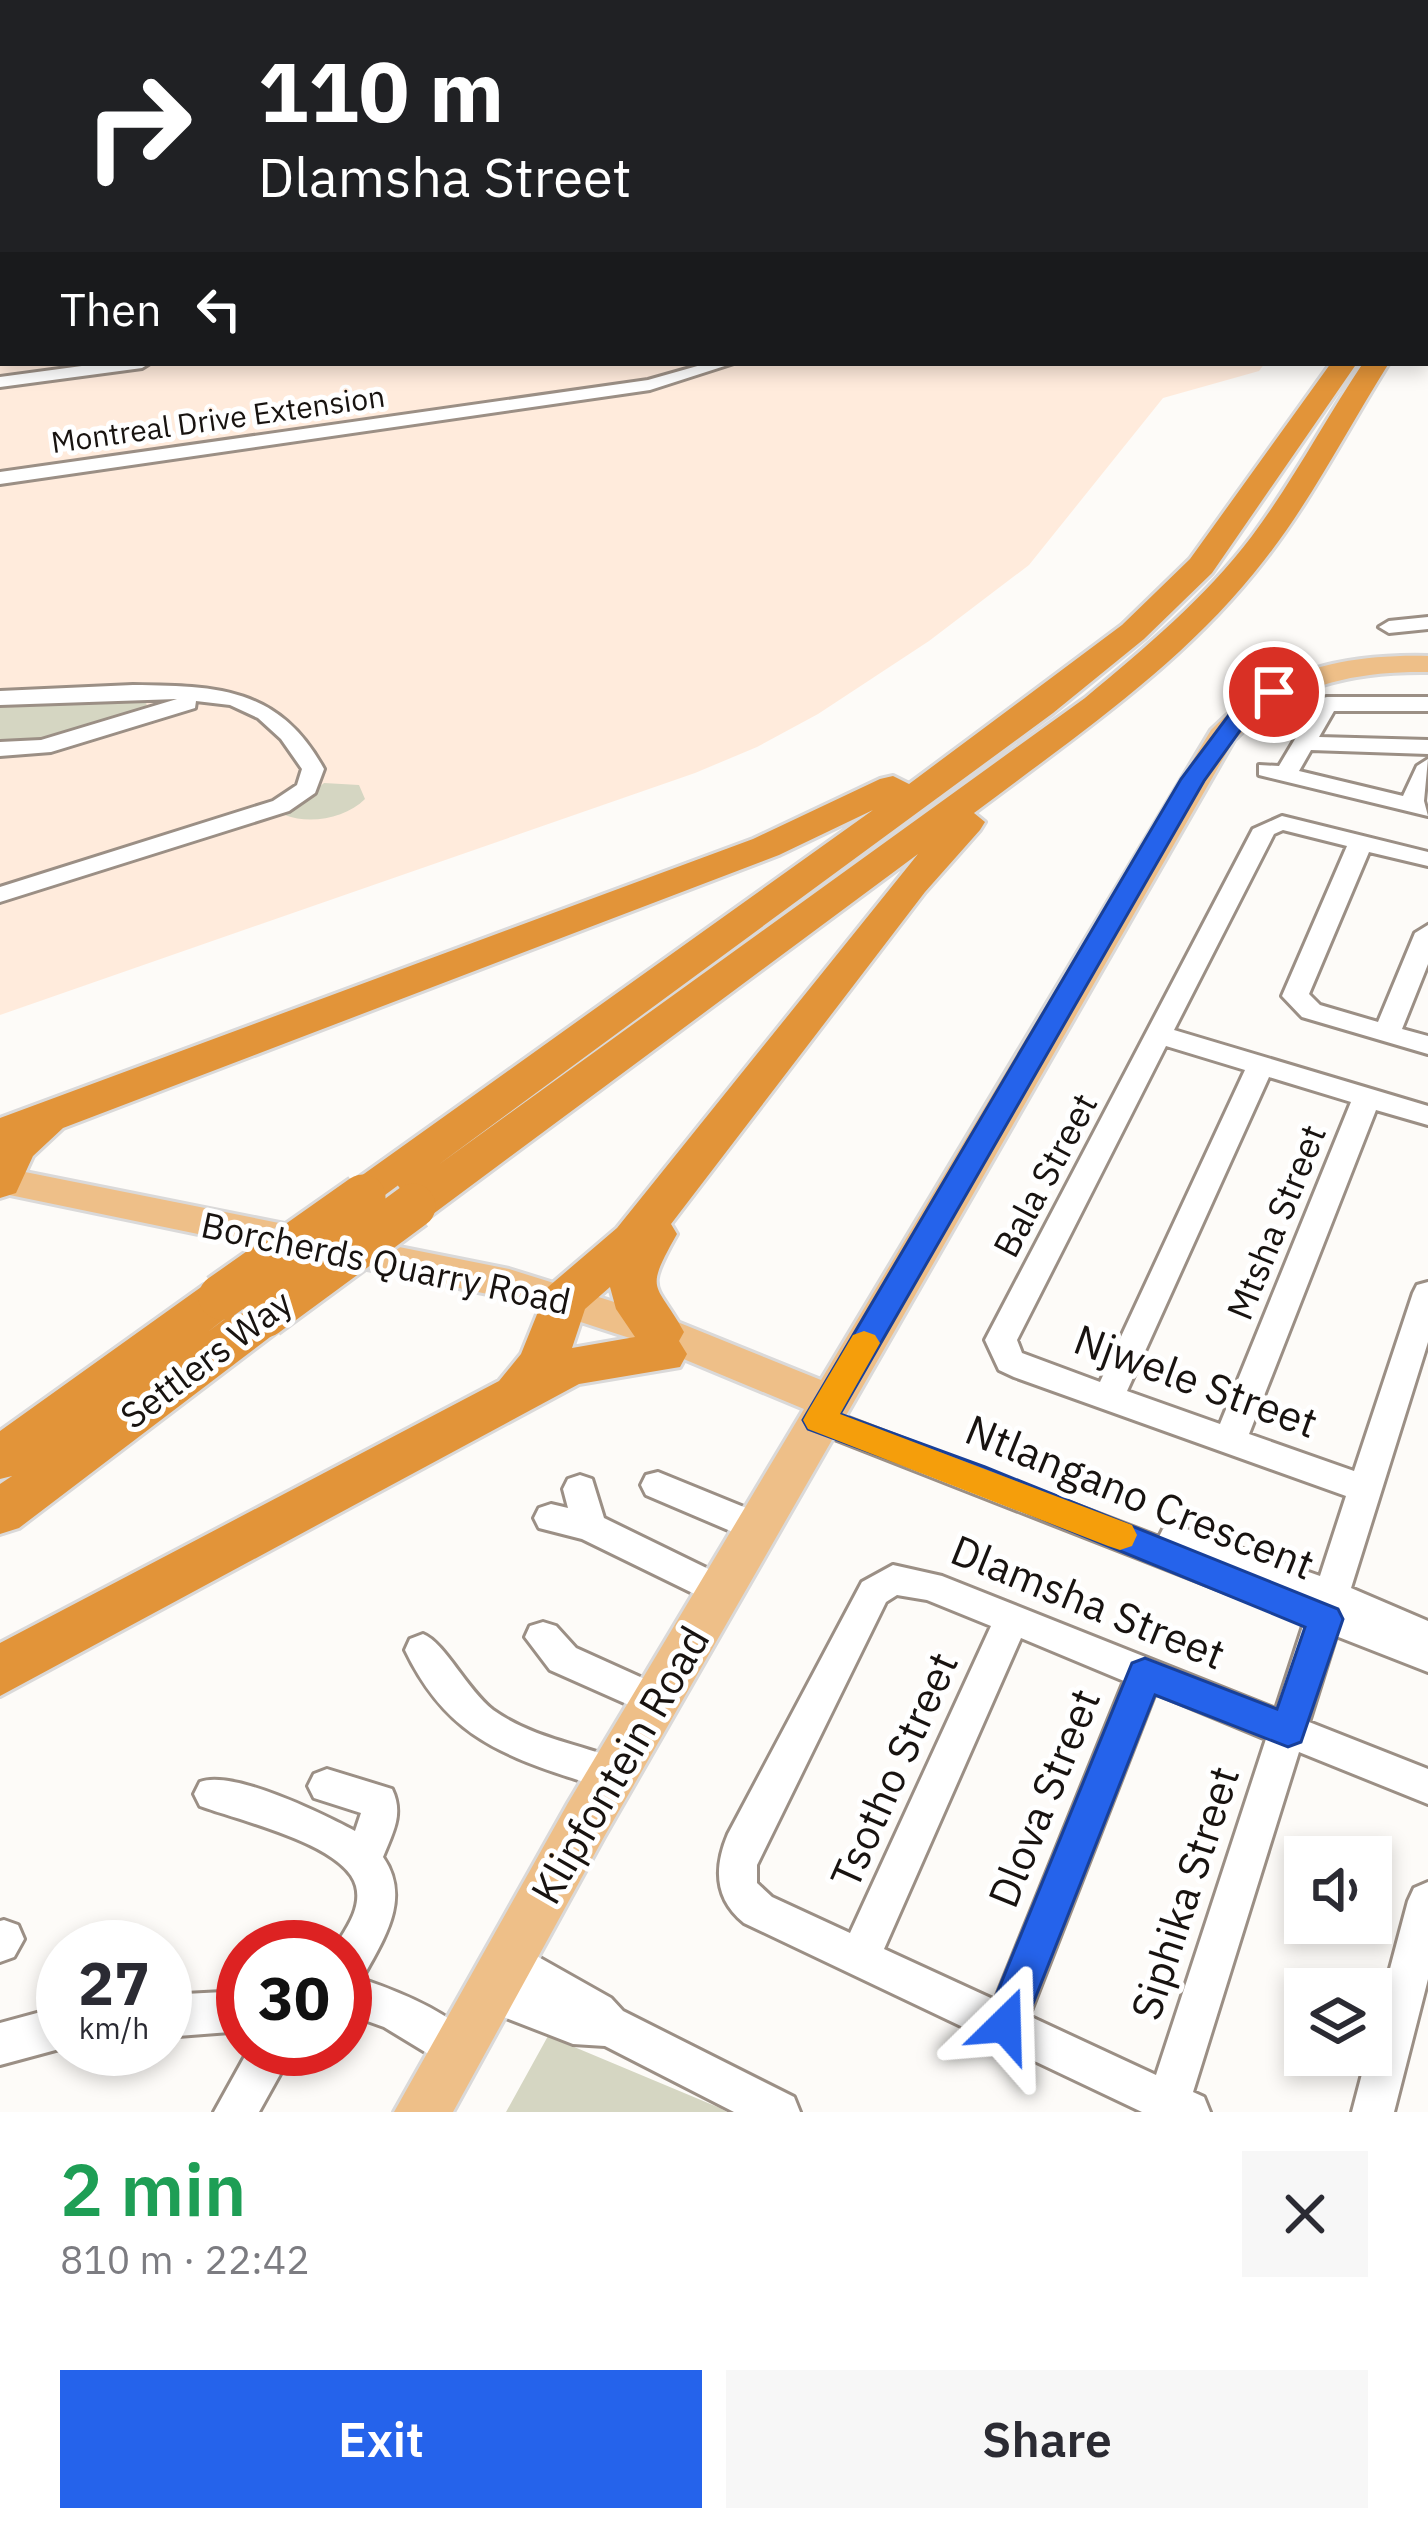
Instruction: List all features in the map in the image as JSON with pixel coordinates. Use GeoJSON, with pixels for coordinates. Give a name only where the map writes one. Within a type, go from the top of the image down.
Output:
{"type":"FeatureCollection","features":[{"type":"Feature","properties":{"kind":"highway"},"geometry":{"type":"LineString","coordinates":[[0,1133],[82,1107],[829,820],[936,761],[1102,642],[1132,632],[1201,566],[1342,366]]}},
{"type":"Feature","properties":{"kind":"highway"},"geometry":{"type":"LineString","coordinates":[[518,1392],[542,1362],[560,1311],[618,1256],[674,1191],[938,854],[1073,722],[1148,662],[1242,568],[1374,366]]}},
{"type":"Feature","properties":{"kind":"highway","name":"Settlers Way"},"geometry":{"type":"LineString","coordinates":[[0,1514],[363,1197],[1041,706],[1132,632]]}},
{"type":"Feature","properties":{"kind":"highway","name":"Settlers Way"},"geometry":{"type":"LineString","coordinates":[[0,1459],[413,1206],[1073,722]]}},
{"type":"Feature","properties":{"kind":"highway"},"geometry":{"type":"LineString","coordinates":[[0,1181],[20,1142],[82,1107]]}},
{"type":"Feature","properties":{"kind":"highway"},"geometry":{"type":"LineString","coordinates":[[0,1671],[518,1392],[589,1360],[662,1343],[640,1313],[631,1282],[637,1258],[671,1208],[674,1191]]}},
{"type":"Feature","properties":{"kind":"main road","name":"Klipfontein Road"},"geometry":{"type":"LineString","coordinates":[[422,2112],[613,1774],[1224,733],[1254,704],[1304,680],[1371,666],[1428,664]]}},
{"type":"Feature","properties":{"kind":"main road","name":"Borcherds Quarry Road"},"geometry":{"type":"LineString","coordinates":[[0,1181],[493,1280],[560,1311],[662,1343],[825,1411]]}},
{"type":"Feature","properties":{"kind":"main road","name":"Borcherds Quarry Road"},"geometry":{"type":"LineString","coordinates":[[0,1204],[467,1299],[560,1311]]}},
{"type":"Feature","properties":{"kind":"street"},"geometry":{"type":"LineString","coordinates":[[0,382],[120,366]]}},
{"type":"Feature","properties":{"kind":"street","name":"Montreal Drive Extension"},"geometry":{"type":"LineString","coordinates":[[0,478],[650,385],[716,366]]}},
{"type":"Feature","properties":{"kind":"street"},"geometry":{"type":"LineString","coordinates":[[1388,627],[1428,622]]}},
{"type":"Feature","properties":{"kind":"street"},"geometry":{"type":"LineString","coordinates":[[0,698],[208,697],[255,706],[296,745],[313,769],[299,796],[204,832],[0,895]]}},
{"type":"Feature","properties":{"kind":"street"},"geometry":{"type":"LineString","coordinates":[[0,748],[43,747],[208,697]]}},
{"type":"Feature","properties":{"kind":"street"},"geometry":{"type":"LineString","coordinates":[[1428,704],[1336,701],[1322,708],[1304,742],[1276,772],[1419,807],[1428,766]]}},
{"type":"Feature","properties":{"kind":"street"},"geometry":{"type":"LineString","coordinates":[[1304,742],[1428,747]]}},
{"type":"Feature","properties":{"kind":"street","name":"Bala Street"},"geometry":{"type":"LineString","coordinates":[[1004,1351],[1006,1326],[1262,834],[1269,826],[1282,823],[1361,842]]}},
{"type":"Feature","properties":{"kind":"street"},"geometry":{"type":"LineString","coordinates":[[1428,859],[1361,842],[1295,996],[1311,1011],[1428,1045]]}},
{"type":"Feature","properties":{"kind":"street"},"geometry":{"type":"LineString","coordinates":[[1387,1033],[1428,933]]}},
{"type":"Feature","properties":{"kind":"street"},"geometry":{"type":"LineString","coordinates":[[1160,1035],[1428,1116]]}},
{"type":"Feature","properties":{"kind":"street"},"geometry":{"type":"LineString","coordinates":[[1108,1398],[1261,1065]]}},
{"type":"Feature","properties":{"kind":"street","name":"Mtsha Street"},"geometry":{"type":"LineString","coordinates":[[1230,1441],[1367,1099]]}},
{"type":"Feature","properties":{"kind":"street","name":"Siphika Street"},"geometry":{"type":"LineString","coordinates":[[1174,2109],[1288,1730],[1428,1293]]}},
{"type":"Feature","properties":{"kind":"street","name":"Njwele Street"},"geometry":{"type":"LineString","coordinates":[[1004,1351],[1025,1368],[1365,1489]]}},
{"type":"Feature","properties":{"kind":"street","name":"Ntlangano Crescent"},"geometry":{"type":"LineString","coordinates":[[825,1411],[974,1476],[1328,1607],[1428,1637]]}},
{"type":"Feature","properties":{"kind":"street"},"geometry":{"type":"LineString","coordinates":[[658,1485],[759,1528]]}},
{"type":"Feature","properties":{"kind":"street"},"geometry":{"type":"LineString","coordinates":[[580,1489],[590,1526]]}},
{"type":"Feature","properties":{"kind":"street"},"geometry":{"type":"LineString","coordinates":[[551,1518],[590,1526],[721,1591]]}},
{"type":"Feature","properties":{"kind":"street","name":"Dlamsha Street"},"geometry":{"type":"LineString","coordinates":[[1174,2109],[751,1906],[736,1879],[742,1847],[880,1587],[893,1580],[914,1581],[1428,1787]]}},
{"type":"Feature","properties":{"kind":"street","name":"Ntlangano Crescent"},"geometry":{"type":"LineString","coordinates":[[1328,1607],[1428,1656]]}},
{"type":"Feature","properties":{"kind":"street","name":"Tsotho Street"},"geometry":{"type":"LineString","coordinates":[[860,1957],[1011,1621]]}},
{"type":"Feature","properties":{"kind":"street"},"geometry":{"type":"LineString","coordinates":[[543,1637],[563,1659],[656,1701]]}},
{"type":"Feature","properties":{"kind":"street"},"geometry":{"type":"LineString","coordinates":[[423,1650],[442,1684],[477,1723],[497,1735],[613,1774]]}},
{"type":"Feature","properties":{"kind":"street","name":"Dlova Street"},"geometry":{"type":"LineString","coordinates":[[1005,2025],[1145,1674]]}},
{"type":"Feature","properties":{"kind":"street"},"geometry":{"type":"LineString","coordinates":[[326,1786],[379,1801],[380,1817],[364,1856]]}},
{"type":"Feature","properties":{"kind":"street"},"geometry":{"type":"LineString","coordinates":[[213,1794],[322,1833],[364,1856],[376,1879],[377,1901],[368,1920]]}},
{"type":"Feature","properties":{"kind":"street"},"geometry":{"type":"LineString","coordinates":[[1372,2112],[1428,1901]]}},
{"type":"Feature","properties":{"kind":"street"},"geometry":{"type":"LineString","coordinates":[[501,1977],[573,2023],[608,2026],[779,2112]]}},
{"type":"Feature","properties":{"kind":"street"},"geometry":{"type":"LineString","coordinates":[[372,2003],[396,2011],[458,2051]]}},
{"type":"Feature","properties":{"kind":"street"},"geometry":{"type":"LineString","coordinates":[[0,2044],[36,2034]]}},
{"type":"Feature","properties":{"kind":"street"},"geometry":{"type":"LineString","coordinates":[[235,2112],[257,2076]]}},
{"type":"Feature","properties":{"kind":"shaded area"},"geometry":{"type":"Polygon","coordinates":[[[0,366],[1263,366],[1259,371],[1163,398],[1029,565],[929,641],[818,714],[757,747],[695,773],[0,1015],[0,366]]]}},
{"type":"Feature","properties":{"kind":"green space"},"geometry":{"type":"Polygon","coordinates":[[[138,699],[147,704],[140,712],[50,740],[0,743],[0,704],[138,699]]]}},
{"type":"Feature","properties":{"kind":"green space"},"geometry":{"type":"Polygon","coordinates":[[[324,783],[359,785],[365,799],[327,818],[285,815],[324,783]]]}},
{"type":"Feature","properties":{"kind":"green space"},"geometry":{"type":"Polygon","coordinates":[[[548,2036],[720,2108],[727,2112],[506,2112],[548,2036]]]}},
{"type":"Feature","properties":{"kind":"slow traffic"},"geometry":{"type":"LineString","coordinates":[[864,1343],[820,1420],[1120,1535]]}},
{"type":"Feature","properties":{"kind":"route"},"geometry":{"type":"LineString","coordinates":[[1005,2025],[1145,1674],[1288,1730],[1325,1619],[974,1476],[820,1420],[1193,779],[1239,716],[1274,692]]}}]}
